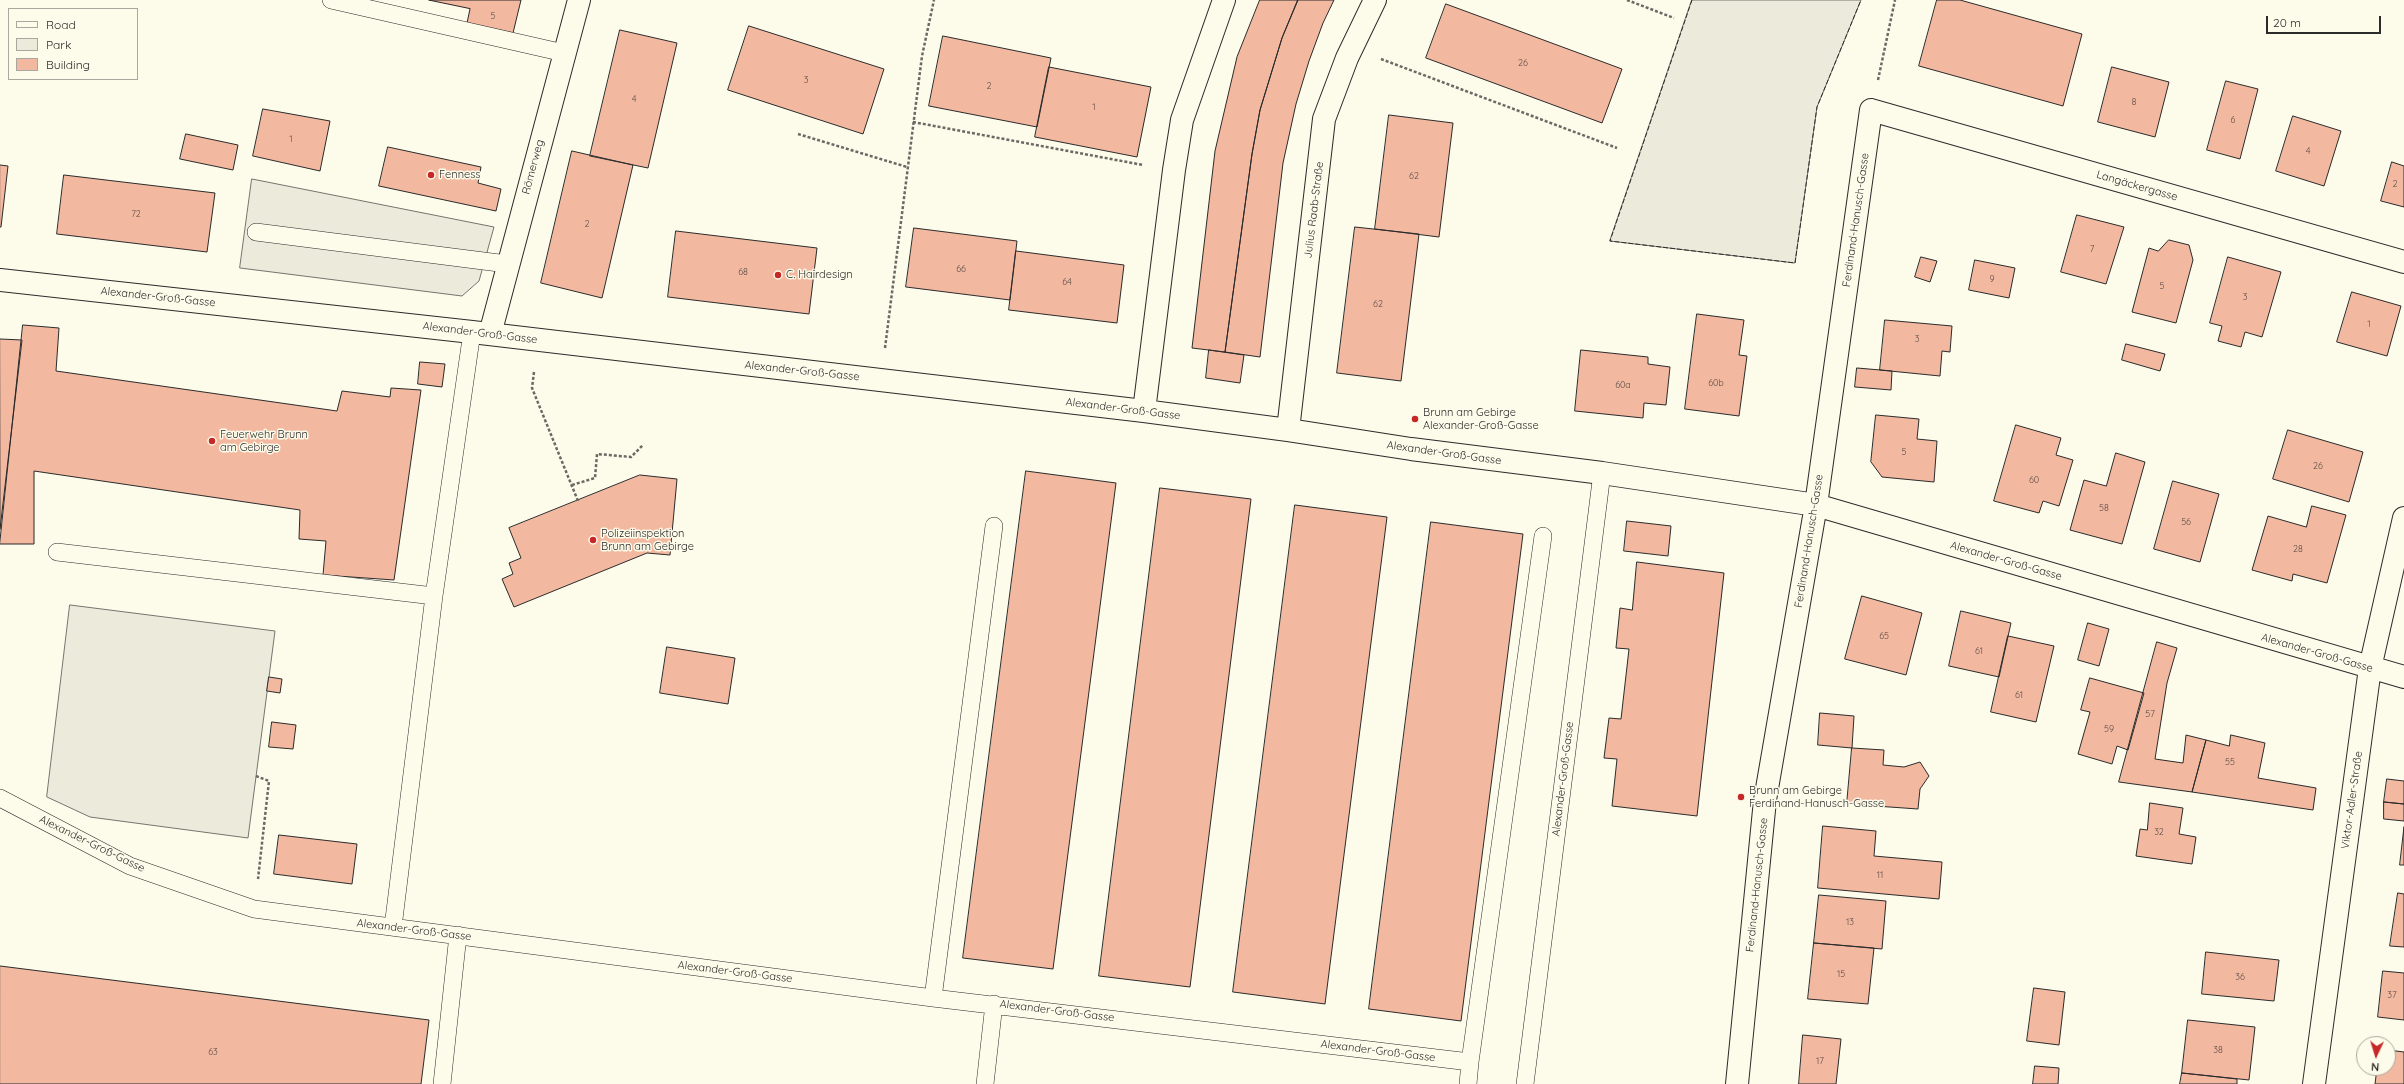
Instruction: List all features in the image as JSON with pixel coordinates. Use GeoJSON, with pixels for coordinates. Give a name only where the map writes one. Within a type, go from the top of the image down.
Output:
{"type":"FeatureCollection","features":[{"type":"Feature","properties":{"kind":"street","name":"Römerweg"},"geometry":{"type":"LineString","coordinates":[[481,333],[507,264],[579,0]]}},
{"type":"Feature","properties":{"kind":"street"},"geometry":{"type":"LineString","coordinates":[[1144,411],[1174,170],[1182,120],[1224,0]]}},
{"type":"Feature","properties":{"kind":"street","name":"Julius Raab-Straße"},"geometry":{"type":"LineString","coordinates":[[1288,430],[1324,119],[1352,48],[1375,0]]}},
{"type":"Feature","properties":{"kind":"street","name":"Langäckergasse"},"geometry":{"type":"LineString","coordinates":[[1871,110],[2404,262]]}},
{"type":"Feature","properties":{"kind":"street","name":"Ferdinand-Hanusch-Gasse"},"geometry":{"type":"LineString","coordinates":[[1737,1084],[1765,800],[1816,505],[1871,110]]}},
{"type":"Feature","properties":{"kind":"street","name":"Alexander-Groß-Gasse"},"geometry":{"type":"LineString","coordinates":[[0,280],[481,333],[1144,411],[1288,430],[1411,449],[1602,473],[1816,505],[2404,677]]}},
{"type":"Feature","properties":{"kind":"street","name":"Viktor-Adler-Straße"},"geometry":{"type":"LineString","coordinates":[[2314,1084],[2370,668],[2404,518]]}},
{"type":"Feature","properties":{"kind":"lane"},"geometry":{"type":"LineString","coordinates":[[331,0],[564,53]]}},
{"type":"Feature","properties":{"kind":"lane"},"geometry":{"type":"LineString","coordinates":[[256,232],[507,264]]}},
{"type":"Feature","properties":{"kind":"lane"},"geometry":{"type":"LineString","coordinates":[[393,927],[434,596],[481,333]]}},
{"type":"Feature","properties":{"kind":"lane","name":"Alexander-Groß-Gasse"},"geometry":{"type":"LineString","coordinates":[[1524,1084],[1602,473]]}},
{"type":"Feature","properties":{"kind":"lane"},"geometry":{"type":"LineString","coordinates":[[933,998],[994,526]]}},
{"type":"Feature","properties":{"kind":"lane"},"geometry":{"type":"LineString","coordinates":[[1468,1084],[1543,536]]}},
{"type":"Feature","properties":{"kind":"lane"},"geometry":{"type":"LineString","coordinates":[[57,552],[434,596]]}},
{"type":"Feature","properties":{"kind":"lane","name":"Alexander-Groß-Gasse"},"geometry":{"type":"LineString","coordinates":[[0,798],[130,866],[254,909],[933,998],[994,1004],[1470,1062]]}},
{"type":"Feature","properties":{"kind":"lane"},"geometry":{"type":"LineString","coordinates":[[442,1084],[458,935]]}},
{"type":"Feature","properties":{"kind":"lane"},"geometry":{"type":"LineString","coordinates":[[985,1084],[994,1004]]}},
{"type":"Feature","properties":{"kind":"path"},"geometry":{"type":"LineString","coordinates":[[881,380],[922,56],[934,0]]}},
{"type":"Feature","properties":{"kind":"path"},"geometry":{"type":"LineString","coordinates":[[1627,0],[1674,18]]}},
{"type":"Feature","properties":{"kind":"path"},"geometry":{"type":"LineString","coordinates":[[1871,110],[1895,0]]}},
{"type":"Feature","properties":{"kind":"path"},"geometry":{"type":"LineString","coordinates":[[1352,48],[1617,148]]}},
{"type":"Feature","properties":{"kind":"path"},"geometry":{"type":"LineString","coordinates":[[913,122],[1174,170]]}},
{"type":"Feature","properties":{"kind":"path"},"geometry":{"type":"LineString","coordinates":[[798,134],[908,167]]}},
{"type":"Feature","properties":{"kind":"path"},"geometry":{"type":"LineString","coordinates":[[538,340],[532,388],[578,500]]}},
{"type":"Feature","properties":{"kind":"path"},"geometry":{"type":"LineString","coordinates":[[572,485],[595,478],[598,454],[631,457],[643,445]]}},
{"type":"Feature","properties":{"kind":"path"},"geometry":{"type":"LineString","coordinates":[[254,909],[269,781],[256,776]]}},
{"type":"Feature","properties":{"kind":"green space"},"geometry":{"type":"Polygon","coordinates":[[[1692,0],[1861,0],[1817,107],[1795,263],[1610,241],[1692,0]]]}},
{"type":"Feature","properties":{"kind":"green space"},"geometry":{"type":"Polygon","coordinates":[[[70,605],[275,631],[248,838],[90,817],[47,797],[70,605]]]}},
{"type":"Feature","properties":{"kind":"shaded area"},"geometry":{"type":"Polygon","coordinates":[[[252,179],[494,227],[479,281],[462,296],[240,268],[252,179]]]}},
{"type":"Feature","properties":{"kind":"building"},"geometry":{"type":"Polygon","coordinates":[[[429,0],[521,0],[513,33],[467,23],[470,9],[429,0]]]}},
{"type":"Feature","properties":{"kind":"building"},"geometry":{"type":"Polygon","coordinates":[[[1260,0],[1298,0],[1282,38],[1260,110],[1252,154],[1225,352],[1192,348],[1215,151],[1237,57],[1260,0]]]}},
{"type":"Feature","properties":{"kind":"building"},"geometry":{"type":"Polygon","coordinates":[[[1298,0],[1334,0],[1323,23],[1309,61],[1296,104],[1283,163],[1260,357],[1225,352],[1252,154],[1260,110],[1282,38],[1298,0]]]}},
{"type":"Feature","properties":{"kind":"building"},"geometry":{"type":"Polygon","coordinates":[[[1937,0],[1960,0],[2082,34],[2063,106],[1919,66],[1937,0]]]}},
{"type":"Feature","properties":{"kind":"building"},"geometry":{"type":"Polygon","coordinates":[[[1446,4],[1622,69],[1602,123],[1426,58],[1446,4]]]}},
{"type":"Feature","properties":{"kind":"building"},"geometry":{"type":"Polygon","coordinates":[[[749,26],[884,69],[863,134],[728,90],[749,26]]]}},
{"type":"Feature","properties":{"kind":"building"},"geometry":{"type":"Polygon","coordinates":[[[620,30],[677,43],[648,168],[590,156],[620,30]]]}},
{"type":"Feature","properties":{"kind":"building"},"geometry":{"type":"Polygon","coordinates":[[[943,36],[1051,58],[1037,127],[929,106],[943,36]]]}},
{"type":"Feature","properties":{"kind":"building"},"geometry":{"type":"Polygon","coordinates":[[[1049,67],[1151,87],[1137,157],[1035,137],[1049,67]]]}},
{"type":"Feature","properties":{"kind":"building"},"geometry":{"type":"Polygon","coordinates":[[[2112,67],[2169,82],[2155,137],[2098,122],[2112,67]]]}},
{"type":"Feature","properties":{"kind":"building"},"geometry":{"type":"Polygon","coordinates":[[[2226,81],[2258,89],[2240,159],[2207,150],[2226,81]]]}},
{"type":"Feature","properties":{"kind":"building"},"geometry":{"type":"Polygon","coordinates":[[[263,109],[330,121],[320,171],[253,156],[263,109]]]}},
{"type":"Feature","properties":{"kind":"building"},"geometry":{"type":"Polygon","coordinates":[[[1389,115],[1453,123],[1439,237],[1375,229],[1389,115]]]}},
{"type":"Feature","properties":{"kind":"building"},"geometry":{"type":"Polygon","coordinates":[[[2293,116],[2341,131],[2324,186],[2276,171],[2293,116]]]}},
{"type":"Feature","properties":{"kind":"building"},"geometry":{"type":"Polygon","coordinates":[[[186,134],[238,145],[233,170],[180,159],[186,134]]]}},
{"type":"Feature","properties":{"kind":"building","name":"Fenness"},"geometry":{"type":"Polygon","coordinates":[[[388,147],[481,167],[478,183],[501,189],[496,211],[379,186],[388,147]]]}},
{"type":"Feature","properties":{"kind":"building"},"geometry":{"type":"Polygon","coordinates":[[[572,151],[633,165],[602,298],[541,283],[572,151]]]}},
{"type":"Feature","properties":{"kind":"building"},"geometry":{"type":"Polygon","coordinates":[[[2392,162],[2404,166],[2404,207],[2381,201],[2392,162]]]}},
{"type":"Feature","properties":{"kind":"building"},"geometry":{"type":"Polygon","coordinates":[[[0,165],[8,166],[1,227],[0,227],[0,165]]]}},
{"type":"Feature","properties":{"kind":"building"},"geometry":{"type":"Polygon","coordinates":[[[64,175],[215,193],[207,252],[57,234],[64,175]]]}},
{"type":"Feature","properties":{"kind":"building"},"geometry":{"type":"Polygon","coordinates":[[[2077,215],[2124,227],[2106,284],[2061,272],[2077,215]]]}},
{"type":"Feature","properties":{"kind":"building"},"geometry":{"type":"Polygon","coordinates":[[[1355,227],[1419,234],[1401,381],[1337,373],[1355,227]]]}},
{"type":"Feature","properties":{"kind":"building"},"geometry":{"type":"Polygon","coordinates":[[[914,228],[1017,241],[1010,300],[906,287],[914,228]]]}},
{"type":"Feature","properties":{"kind":"building"},"geometry":{"type":"Polygon","coordinates":[[[676,231],[817,248],[809,314],[668,297],[676,231]]]}},
{"type":"Feature","properties":{"kind":"building"},"geometry":{"type":"Polygon","coordinates":[[[2169,240],[2189,245],[2193,260],[2176,323],[2132,312],[2149,248],[2158,251],[2169,240]]]}},
{"type":"Feature","properties":{"kind":"building"},"geometry":{"type":"Polygon","coordinates":[[[1016,251],[1124,265],[1117,323],[1009,310],[1016,251]]]}},
{"type":"Feature","properties":{"kind":"building"},"geometry":{"type":"Polygon","coordinates":[[[1921,257],[1937,261],[1930,282],[1915,277],[1921,257]]]}},
{"type":"Feature","properties":{"kind":"building"},"geometry":{"type":"Polygon","coordinates":[[[2228,257],[2281,272],[2262,337],[2245,332],[2241,347],[2218,341],[2222,326],[2210,323],[2228,257]]]}},
{"type":"Feature","properties":{"kind":"building"},"geometry":{"type":"Polygon","coordinates":[[[1975,260],[2015,268],[2009,298],[1969,290],[1975,260]]]}},
{"type":"Feature","properties":{"kind":"building"},"geometry":{"type":"Polygon","coordinates":[[[2352,292],[2401,306],[2387,356],[2337,342],[2352,292]]]}},
{"type":"Feature","properties":{"kind":"building"},"geometry":{"type":"Polygon","coordinates":[[[1697,314],[1744,320],[1739,355],[1747,356],[1739,416],[1685,409],[1697,314]]]}},
{"type":"Feature","properties":{"kind":"building"},"geometry":{"type":"Polygon","coordinates":[[[1885,320],[1952,326],[1950,352],[1942,351],[1940,376],[1880,370],[1885,320]]]}},
{"type":"Feature","properties":{"kind":"building","name":"Feuerwehr Brunn am Gebirge"},"geometry":{"type":"Polygon","coordinates":[[[23,325],[59,328],[56,371],[337,411],[342,391],[390,397],[391,388],[421,390],[394,580],[323,575],[326,541],[299,539],[300,510],[34,471],[34,544],[0,544],[23,325]]]}},
{"type":"Feature","properties":{"kind":"building"},"geometry":{"type":"Polygon","coordinates":[[[0,339],[22,340],[0,529],[0,339]]]}},
{"type":"Feature","properties":{"kind":"building"},"geometry":{"type":"Polygon","coordinates":[[[2126,344],[2165,354],[2160,371],[2122,360],[2126,344]]]}},
{"type":"Feature","properties":{"kind":"building"},"geometry":{"type":"Polygon","coordinates":[[[1209,350],[1244,355],[1240,383],[1206,378],[1209,350]]]}},
{"type":"Feature","properties":{"kind":"building"},"geometry":{"type":"Polygon","coordinates":[[[1581,350],[1648,357],[1648,364],[1670,367],[1666,405],[1644,403],[1643,418],[1575,411],[1581,350]]]}},
{"type":"Feature","properties":{"kind":"building"},"geometry":{"type":"Polygon","coordinates":[[[420,362],[445,364],[442,387],[418,384],[420,362]]]}},
{"type":"Feature","properties":{"kind":"building"},"geometry":{"type":"Polygon","coordinates":[[[1857,368],[1892,371],[1891,390],[1855,387],[1857,368]]]}},
{"type":"Feature","properties":{"kind":"building"},"geometry":{"type":"Polygon","coordinates":[[[1876,415],[1919,419],[1917,439],[1937,441],[1934,482],[1882,477],[1871,462],[1876,415]]]}},
{"type":"Feature","properties":{"kind":"building"},"geometry":{"type":"Polygon","coordinates":[[[2016,425],[2061,438],[2056,455],[2073,460],[2059,506],[2043,501],[2039,513],[1994,501],[2016,425]]]}},
{"type":"Feature","properties":{"kind":"building"},"geometry":{"type":"Polygon","coordinates":[[[2288,430],[2363,452],[2349,502],[2273,479],[2288,430]]]}},
{"type":"Feature","properties":{"kind":"building"},"geometry":{"type":"Polygon","coordinates":[[[2116,453],[2145,462],[2122,544],[2070,530],[2084,480],[2106,486],[2116,453]]]}},
{"type":"Feature","properties":{"kind":"building"},"geometry":{"type":"Polygon","coordinates":[[[1026,471],[1116,483],[1053,969],[963,958],[1026,471]]]}},
{"type":"Feature","properties":{"kind":"building","name":"Polizeiinspektion Brunn am Gebirge"},"geometry":{"type":"Polygon","coordinates":[[[640,475],[677,479],[670,555],[647,553],[514,607],[502,579],[513,574],[509,563],[521,558],[509,528],[640,475]]]}},
{"type":"Feature","properties":{"kind":"building"},"geometry":{"type":"Polygon","coordinates":[[[2173,481],[2219,494],[2200,562],[2154,549],[2173,481]]]}},
{"type":"Feature","properties":{"kind":"building"},"geometry":{"type":"Polygon","coordinates":[[[1160,488],[1251,499],[1190,987],[1099,976],[1160,488]]]}},
{"type":"Feature","properties":{"kind":"building"},"geometry":{"type":"Polygon","coordinates":[[[1295,505],[1387,517],[1325,1004],[1233,992],[1295,505]]]}},
{"type":"Feature","properties":{"kind":"building"},"geometry":{"type":"Polygon","coordinates":[[[2312,506],[2346,515],[2327,583],[2293,574],[2292,581],[2252,570],[2268,516],[2306,527],[2312,506]]]}},
{"type":"Feature","properties":{"kind":"building"},"geometry":{"type":"Polygon","coordinates":[[[1627,521],[1671,526],[1668,556],[1624,551],[1627,521]]]}},
{"type":"Feature","properties":{"kind":"building"},"geometry":{"type":"Polygon","coordinates":[[[1431,522],[1523,534],[1461,1021],[1369,1009],[1431,522]]]}},
{"type":"Feature","properties":{"kind":"building"},"geometry":{"type":"Polygon","coordinates":[[[1637,562],[1724,573],[1697,816],[1612,806],[1617,759],[1604,758],[1609,718],[1621,719],[1629,649],[1616,648],[1620,608],[1632,610],[1637,562]]]}},
{"type":"Feature","properties":{"kind":"building"},"geometry":{"type":"Polygon","coordinates":[[[1862,596],[1922,613],[1906,675],[1845,659],[1862,596]]]}},
{"type":"Feature","properties":{"kind":"building"},"geometry":{"type":"Polygon","coordinates":[[[1961,611],[2011,623],[1999,677],[1949,666],[1961,611]]]}},
{"type":"Feature","properties":{"kind":"building"},"geometry":{"type":"Polygon","coordinates":[[[2088,623],[2109,629],[2099,666],[2078,660],[2088,623]]]}},
{"type":"Feature","properties":{"kind":"building"},"geometry":{"type":"Polygon","coordinates":[[[2008,636],[2054,646],[2036,722],[1991,712],[2008,636]]]}},
{"type":"Feature","properties":{"kind":"building"},"geometry":{"type":"Polygon","coordinates":[[[2157,642],[2177,648],[2167,683],[2155,759],[2183,763],[2186,735],[2206,740],[2192,792],[2119,782],[2157,642]]]}},
{"type":"Feature","properties":{"kind":"building"},"geometry":{"type":"Polygon","coordinates":[[[667,647],[735,658],[728,704],[660,693],[667,647]]]}},
{"type":"Feature","properties":{"kind":"building"},"geometry":{"type":"Polygon","coordinates":[[[269,677],[282,679],[280,693],[267,691],[269,677]]]}},
{"type":"Feature","properties":{"kind":"building"},"geometry":{"type":"Polygon","coordinates":[[[2090,678],[2144,693],[2128,750],[2117,746],[2112,764],[2078,754],[2090,712],[2081,710],[2090,678]]]}},
{"type":"Feature","properties":{"kind":"building"},"geometry":{"type":"Polygon","coordinates":[[[1820,713],[1854,716],[1852,748],[1818,745],[1820,713]]]}},
{"type":"Feature","properties":{"kind":"building"},"geometry":{"type":"Polygon","coordinates":[[[272,722],[296,725],[293,749],[269,747],[272,722]]]}},
{"type":"Feature","properties":{"kind":"building"},"geometry":{"type":"Polygon","coordinates":[[[2231,735],[2265,743],[2258,778],[2316,788],[2313,810],[2192,792],[2206,740],[2229,746],[2231,735]]]}},
{"type":"Feature","properties":{"kind":"building"},"geometry":{"type":"Polygon","coordinates":[[[1852,748],[1884,750],[1883,765],[1904,767],[1920,762],[1929,776],[1920,789],[1918,809],[1847,804],[1852,748]]]}},
{"type":"Feature","properties":{"kind":"building"},"geometry":{"type":"Polygon","coordinates":[[[2387,779],[2404,781],[2404,804],[2384,802],[2387,779]]]}},
{"type":"Feature","properties":{"kind":"building"},"geometry":{"type":"Polygon","coordinates":[[[2384,802],[2404,804],[2404,821],[2384,819],[2384,802]]]}},
{"type":"Feature","properties":{"kind":"building"},"geometry":{"type":"Polygon","coordinates":[[[2150,803],[2183,808],[2179,834],[2196,837],[2192,864],[2136,856],[2140,829],[2147,830],[2150,803]]]}},
{"type":"Feature","properties":{"kind":"building"},"geometry":{"type":"Polygon","coordinates":[[[1823,826],[1876,831],[1874,856],[1942,862],[1939,899],[1818,888],[1823,826]]]}},
{"type":"Feature","properties":{"kind":"building"},"geometry":{"type":"Polygon","coordinates":[[[2404,827],[2404,865],[2400,865],[2404,827]]]}},
{"type":"Feature","properties":{"kind":"building"},"geometry":{"type":"Polygon","coordinates":[[[279,835],[357,844],[352,884],[274,874],[279,835]]]}},
{"type":"Feature","properties":{"kind":"building"},"geometry":{"type":"Polygon","coordinates":[[[2398,893],[2404,894],[2404,947],[2390,946],[2398,893]]]}},
{"type":"Feature","properties":{"kind":"building"},"geometry":{"type":"Polygon","coordinates":[[[1819,895],[1886,901],[1882,949],[1814,943],[1819,895]]]}},
{"type":"Feature","properties":{"kind":"building"},"geometry":{"type":"Polygon","coordinates":[[[1814,943],[1874,948],[1868,1004],[1808,999],[1814,943]]]}},
{"type":"Feature","properties":{"kind":"building"},"geometry":{"type":"Polygon","coordinates":[[[2206,952],[2279,960],[2274,1001],[2202,994],[2206,952]]]}},
{"type":"Feature","properties":{"kind":"building"},"geometry":{"type":"Polygon","coordinates":[[[0,966],[429,1020],[421,1084],[0,1084],[0,966]]]}},
{"type":"Feature","properties":{"kind":"building"},"geometry":{"type":"Polygon","coordinates":[[[2383,971],[2404,973],[2404,1020],[2378,1017],[2383,971]]]}},
{"type":"Feature","properties":{"kind":"building"},"geometry":{"type":"Polygon","coordinates":[[[2034,988],[2065,992],[2059,1045],[2027,1041],[2034,988]]]}},
{"type":"Feature","properties":{"kind":"building"},"geometry":{"type":"Polygon","coordinates":[[[2188,1020],[2255,1027],[2249,1080],[2182,1073],[2188,1020]]]}},
{"type":"Feature","properties":{"kind":"building"},"geometry":{"type":"Polygon","coordinates":[[[1803,1035],[1841,1039],[1836,1084],[1799,1084],[1803,1035]]]}},
{"type":"Feature","properties":{"kind":"building"},"geometry":{"type":"Polygon","coordinates":[[[2396,1051],[2404,1052],[2404,1084],[2375,1084],[2376,1076],[2396,1076],[2396,1051]]]}},
{"type":"Feature","properties":{"kind":"building"},"geometry":{"type":"Polygon","coordinates":[[[2035,1066],[2059,1068],[2058,1084],[2033,1084],[2035,1066]]]}},
{"type":"Feature","properties":{"kind":"building"},"geometry":{"type":"Polygon","coordinates":[[[2182,1073],[2237,1079],[2237,1084],[2180,1084],[2182,1073]]]}},
{"type":"Feature","properties":{"kind":"fence"},"geometry":{"type":"LineString","coordinates":[[1692,0],[1610,241],[1795,263],[1817,107],[1861,0]]}},
{"type":"Feature","properties":{"kind":"place","name":"Fenness"},"geometry":{"type":"Point","coordinates":[431,175]}},
{"type":"Feature","properties":{"kind":"place","name":"C. Hairdesign"},"geometry":{"type":"Point","coordinates":[778,275]}},
{"type":"Feature","properties":{"kind":"place","name":"Brunn am Gebirge Alexander-Groß-Gasse"},"geometry":{"type":"Point","coordinates":[1415,419]}},
{"type":"Feature","properties":{"kind":"place","name":"Feuerwehr Brunn am Gebirge"},"geometry":{"type":"Point","coordinates":[212,441]}},
{"type":"Feature","properties":{"kind":"place","name":"Polizeiinspektion Brunn am Gebirge"},"geometry":{"type":"Point","coordinates":[593,540]}},
{"type":"Feature","properties":{"kind":"place","name":"Brunn am Gebirge Ferdinand-Hanusch-Gasse"},"geometry":{"type":"Point","coordinates":[1741,797]}}]}
